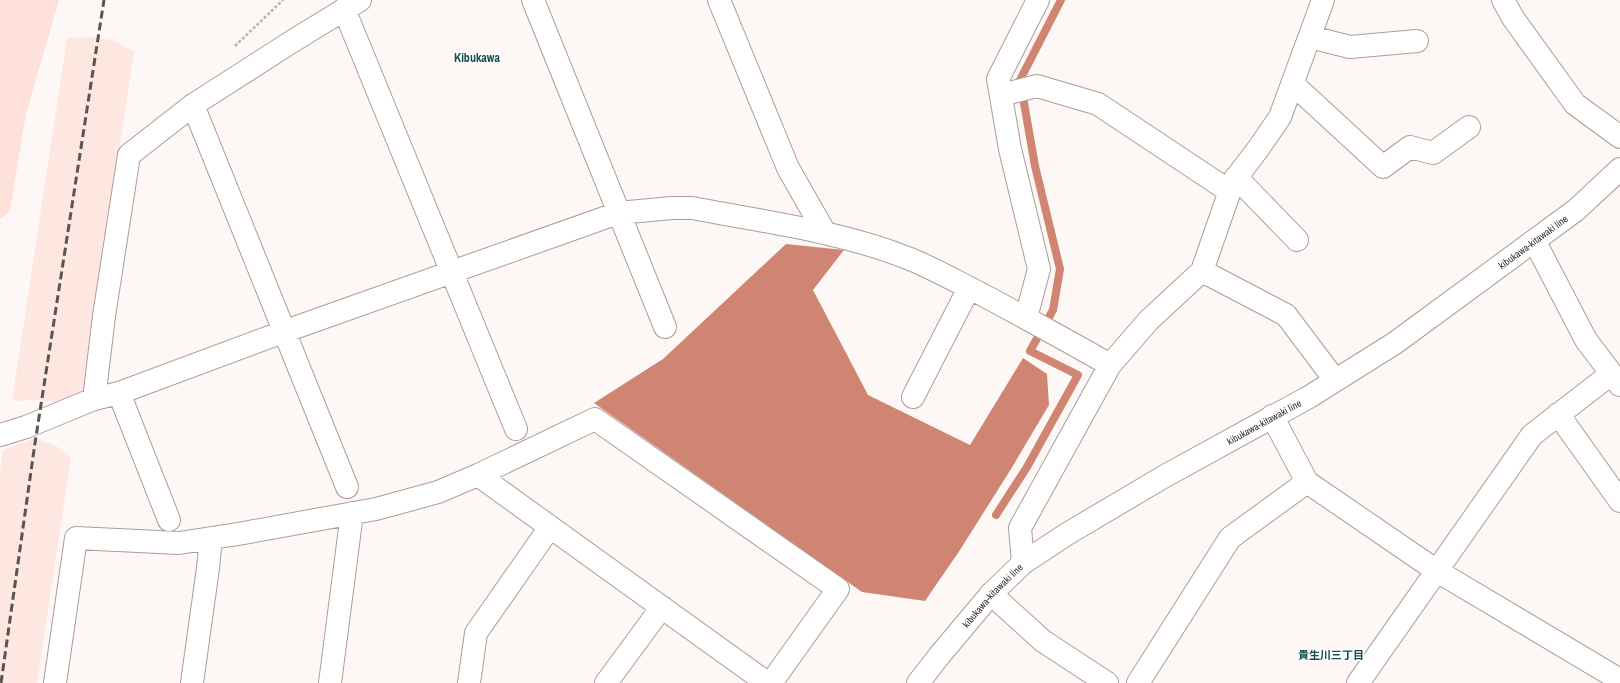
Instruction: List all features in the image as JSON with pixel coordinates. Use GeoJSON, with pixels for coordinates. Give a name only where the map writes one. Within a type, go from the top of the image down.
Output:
{"type":"FeatureCollection","features":[{"type":"Feature","properties":{"kind":"street"},"geometry":{"type":"LineString","coordinates":[[533,0],[664,327]]}},
{"type":"Feature","properties":{"kind":"street"},"geometry":{"type":"LineString","coordinates":[[719,0],[788,168],[825,232]]}},
{"type":"Feature","properties":{"kind":"street"},"geometry":{"type":"LineString","coordinates":[[1038,0],[998,79],[1010,149],[1039,268],[1038,324]]}},
{"type":"Feature","properties":{"kind":"street"},"geometry":{"type":"LineString","coordinates":[[1022,563],[1020,528],[1110,365],[1149,320],[1202,271],[1233,184],[1280,117],[1323,0]]}},
{"type":"Feature","properties":{"kind":"street"},"geometry":{"type":"LineString","coordinates":[[1503,0],[1513,18],[1575,104],[1620,137]]}},
{"type":"Feature","properties":{"kind":"street"},"geometry":{"type":"LineString","coordinates":[[94,399],[104,316],[129,155],[193,106],[352,4],[452,272],[516,429]]}},
{"type":"Feature","properties":{"kind":"street"},"geometry":{"type":"LineString","coordinates":[[1310,37],[1350,47],[1417,41]]}},
{"type":"Feature","properties":{"kind":"street"},"geometry":{"type":"LineString","coordinates":[[1293,84],[1383,167],[1410,147],[1433,153],[1469,128]]}},
{"type":"Feature","properties":{"kind":"street"},"geometry":{"type":"LineString","coordinates":[[1001,95],[1038,86],[1098,104],[1233,184],[1296,240]]}},
{"type":"Feature","properties":{"kind":"street"},"geometry":{"type":"LineString","coordinates":[[193,106],[283,332],[347,487]]}},
{"type":"Feature","properties":{"kind":"street","name":"kibukawa-kitawaki line"},"geometry":{"type":"LineString","coordinates":[[918,683],[991,594],[1022,563],[1067,534],[1164,476],[1335,380],[1395,344],[1535,242],[1576,210],[1620,169]]}},
{"type":"Feature","properties":{"kind":"street"},"geometry":{"type":"LineString","coordinates":[[0,435],[26,427],[94,399],[119,393],[283,332],[618,213],[672,208],[692,208],[825,232],[910,259],[941,273],[1038,324],[1110,365]]}},
{"type":"Feature","properties":{"kind":"street"},"geometry":{"type":"LineString","coordinates":[[1358,683],[1532,435],[1558,414],[1616,380],[1586,340],[1535,242]]}},
{"type":"Feature","properties":{"kind":"street"},"geometry":{"type":"LineString","coordinates":[[1202,271],[1286,315],[1335,380]]}},
{"type":"Feature","properties":{"kind":"street"},"geometry":{"type":"LineString","coordinates":[[913,396],[969,288]]}},
{"type":"Feature","properties":{"kind":"street"},"geometry":{"type":"LineString","coordinates":[[119,393],[169,520]]}},
{"type":"Feature","properties":{"kind":"street"},"geometry":{"type":"LineString","coordinates":[[1558,414],[1620,501]]}},
{"type":"Feature","properties":{"kind":"street"},"geometry":{"type":"LineString","coordinates":[[1272,416],[1307,482],[1437,571],[1620,680]]}},
{"type":"Feature","properties":{"kind":"street"},"geometry":{"type":"LineString","coordinates":[[55,683],[76,538],[179,543],[376,509],[438,492],[478,475],[595,419],[838,589],[771,683]]}},
{"type":"Feature","properties":{"kind":"street"},"geometry":{"type":"LineString","coordinates":[[478,475],[767,683]]}},
{"type":"Feature","properties":{"kind":"street"},"geometry":{"type":"LineString","coordinates":[[1138,683],[1230,538],[1307,482]]}},
{"type":"Feature","properties":{"kind":"street"},"geometry":{"type":"LineString","coordinates":[[330,683],[352,513]]}},
{"type":"Feature","properties":{"kind":"street"},"geometry":{"type":"LineString","coordinates":[[469,683],[476,633],[550,527]]}},
{"type":"Feature","properties":{"kind":"street"},"geometry":{"type":"LineString","coordinates":[[192,683],[211,538]]}},
{"type":"Feature","properties":{"kind":"street"},"geometry":{"type":"LineString","coordinates":[[991,594],[1043,641],[1107,683]]}},
{"type":"Feature","properties":{"kind":"street"},"geometry":{"type":"LineString","coordinates":[[606,683],[662,607]]}},
{"type":"Feature","properties":{"kind":"shaded area"},"geometry":{"type":"Polygon","coordinates":[[[0,0],[59,0],[26,114],[10,210],[0,220],[0,0]]]}},
{"type":"Feature","properties":{"kind":"shaded area"},"geometry":{"type":"Polygon","coordinates":[[[93,37],[112,40],[134,52],[83,391],[60,402],[38,400],[12,401],[67,38],[93,37]]]}},
{"type":"Feature","properties":{"kind":"shaded area"},"geometry":{"type":"Polygon","coordinates":[[[786,244],[844,250],[813,290],[868,395],[970,445],[1023,358],[1047,374],[1049,405],[960,550],[925,601],[862,592],[594,403],[663,359],[786,244]]]}},
{"type":"Feature","properties":{"kind":"shaded area"},"geometry":{"type":"Polygon","coordinates":[[[35,438],[58,447],[71,458],[37,683],[0,683],[0,471],[3,450],[35,438]]]}},
{"type":"Feature","properties":{"kind":"waterway"},"geometry":{"type":"LineString","coordinates":[[996,515],[1027,467],[1078,375],[1030,351],[1053,310],[1060,269],[1035,166],[1020,80],[1061,0]]}},
{"type":"Feature","properties":{"kind":"railway"},"geometry":{"type":"LineString","coordinates":[[1,683],[35,443],[104,0]]}},
{"type":"Feature","properties":{"kind":"district","name":"Kibukawa"},"geometry":{"type":"Point","coordinates":[477,58]}},
{"type":"Feature","properties":{"kind":"district","name":"貴生川三丁目"},"geometry":{"type":"Point","coordinates":[1331,655]}}]}
